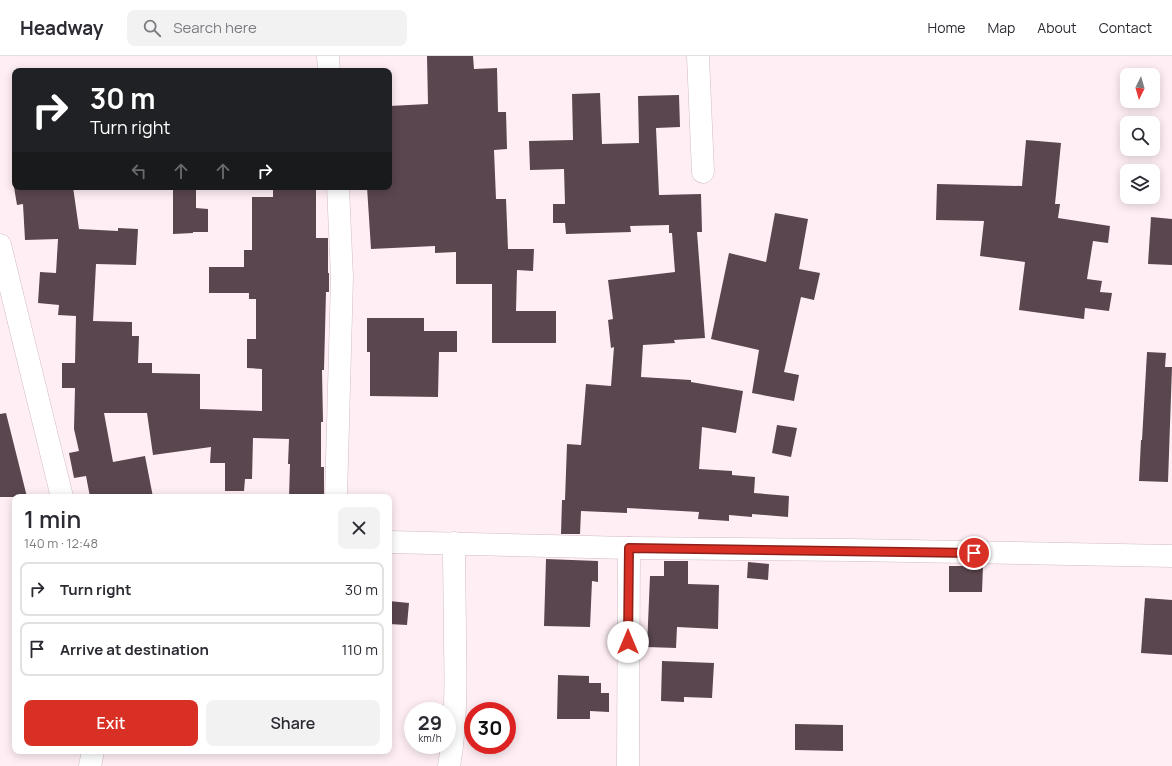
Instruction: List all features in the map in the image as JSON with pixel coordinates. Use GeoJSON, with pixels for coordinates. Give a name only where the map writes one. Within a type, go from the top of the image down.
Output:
{"type":"FeatureCollection","features":[{"type":"Feature","properties":{"kind":"street"},"geometry":{"type":"LineString","coordinates":[[328,56],[329,68]]}},
{"type":"Feature","properties":{"kind":"street"},"geometry":{"type":"LineString","coordinates":[[698,56],[703,172]]}},
{"type":"Feature","properties":{"kind":"street"},"geometry":{"type":"LineString","coordinates":[[336,494],[342,277],[338,190]]}},
{"type":"Feature","properties":{"kind":"street"},"geometry":{"type":"LineString","coordinates":[[0,245],[61,494]]}},
{"type":"Feature","properties":{"kind":"street"},"geometry":{"type":"LineString","coordinates":[[392,542],[629,548],[1172,556]]}},
{"type":"Feature","properties":{"kind":"street"},"geometry":{"type":"LineString","coordinates":[[449,766],[456,683],[454,543]]}},
{"type":"Feature","properties":{"kind":"street"},"geometry":{"type":"LineString","coordinates":[[628,766],[629,548]]}},
{"type":"Feature","properties":{"kind":"street"},"geometry":{"type":"LineString","coordinates":[[90,766],[92,754]]}},
{"type":"Feature","properties":{"kind":"building"},"geometry":{"type":"Polygon","coordinates":[[[427,56],[473,56],[474,69],[497,68],[498,112],[506,112],[507,149],[494,150],[496,199],[506,199],[508,249],[534,249],[533,271],[517,270],[516,311],[556,311],[556,343],[492,343],[492,284],[456,284],[456,252],[435,253],[435,246],[371,249],[367,190],[392,190],[392,106],[428,104],[427,56]]]}},
{"type":"Feature","properties":{"kind":"building"},"geometry":{"type":"Polygon","coordinates":[[[600,93],[602,144],[639,143],[638,96],[679,95],[680,127],[656,128],[659,195],[701,194],[702,232],[697,232],[705,338],[674,340],[675,343],[643,345],[641,377],[691,380],[691,382],[743,391],[736,433],[702,427],[699,469],[732,471],[732,475],[755,477],[754,493],[789,496],[788,517],[752,514],[752,517],[729,515],[729,521],[698,519],[699,512],[627,508],[627,513],[581,511],[580,534],[561,534],[562,500],[565,500],[567,444],[581,445],[586,384],[611,386],[614,347],[611,348],[608,320],[613,319],[608,280],[675,272],[672,233],[669,233],[669,225],[630,226],[631,232],[566,234],[565,223],[553,223],[553,204],[565,204],[564,169],[530,170],[529,141],[573,140],[572,94],[600,93]]]}},
{"type":"Feature","properties":{"kind":"building"},"geometry":{"type":"Polygon","coordinates":[[[1026,140],[1061,143],[1055,204],[1060,204],[1058,218],[1110,226],[1108,243],[1093,241],[1087,279],[1102,281],[1100,292],[1112,293],[1109,311],[1085,308],[1084,319],[1019,310],[1025,262],[980,256],[984,221],[936,220],[937,184],[1022,186],[1026,140]]]}},
{"type":"Feature","properties":{"kind":"building"},"geometry":{"type":"Polygon","coordinates":[[[14,190],[73,190],[79,229],[118,231],[118,228],[138,229],[136,265],[96,264],[93,321],[132,322],[132,336],[139,336],[138,363],[152,363],[152,373],[200,374],[200,409],[262,411],[262,369],[247,368],[247,339],[256,339],[256,299],[249,299],[249,293],[209,293],[209,267],[244,267],[244,250],[252,250],[252,197],[273,197],[273,190],[316,190],[316,238],[328,238],[329,273],[329,292],[326,292],[324,370],[322,370],[323,422],[321,422],[321,467],[324,467],[324,494],[289,494],[289,439],[253,438],[252,479],[245,479],[244,491],[225,491],[225,463],[210,463],[211,447],[153,455],[147,413],[104,413],[113,462],[145,456],[152,494],[89,494],[86,476],[74,478],[69,453],[79,451],[74,429],[75,388],[62,388],[62,363],[75,363],[76,316],[58,315],[59,305],[38,303],[40,272],[56,273],[58,239],[25,240],[23,204],[17,205],[14,190]]]}},
{"type":"Feature","properties":{"kind":"building"},"geometry":{"type":"Polygon","coordinates":[[[173,190],[196,190],[196,208],[208,209],[208,232],[173,234],[173,190]]]}},
{"type":"Feature","properties":{"kind":"building"},"geometry":{"type":"Polygon","coordinates":[[[775,213],[808,219],[799,269],[820,273],[814,300],[801,297],[784,372],[799,375],[794,401],[752,393],[759,350],[711,339],[729,253],[766,262],[775,213]]]}},
{"type":"Feature","properties":{"kind":"building"},"geometry":{"type":"Polygon","coordinates":[[[1151,217],[1172,219],[1172,265],[1148,264],[1151,217]]]}},
{"type":"Feature","properties":{"kind":"building"},"geometry":{"type":"Polygon","coordinates":[[[367,318],[424,318],[424,331],[457,331],[457,352],[439,352],[438,397],[370,396],[370,352],[367,352],[367,318]]]}},
{"type":"Feature","properties":{"kind":"building"},"geometry":{"type":"Polygon","coordinates":[[[1147,352],[1166,353],[1165,367],[1172,367],[1168,482],[1139,481],[1147,352]]]}},
{"type":"Feature","properties":{"kind":"building"},"geometry":{"type":"Polygon","coordinates":[[[6,413],[26,494],[12,494],[12,497],[0,497],[0,414],[6,413]]]}},
{"type":"Feature","properties":{"kind":"building"},"geometry":{"type":"Polygon","coordinates":[[[777,425],[797,428],[791,457],[772,453],[777,425]]]}},
{"type":"Feature","properties":{"kind":"building"},"geometry":{"type":"Polygon","coordinates":[[[546,559],[598,561],[598,582],[592,581],[590,627],[544,626],[546,559]]]}},
{"type":"Feature","properties":{"kind":"building"},"geometry":{"type":"Polygon","coordinates":[[[664,561],[688,561],[688,584],[719,585],[718,629],[677,627],[676,648],[647,647],[650,576],[664,576],[664,561]]]}},
{"type":"Feature","properties":{"kind":"building"},"geometry":{"type":"Polygon","coordinates":[[[748,562],[769,564],[768,580],[747,578],[748,562]]]}},
{"type":"Feature","properties":{"kind":"building"},"geometry":{"type":"Polygon","coordinates":[[[949,566],[983,566],[982,592],[949,592],[949,566]]]}},
{"type":"Feature","properties":{"kind":"building"},"geometry":{"type":"Polygon","coordinates":[[[1145,598],[1172,600],[1172,655],[1141,653],[1145,598]]]}},
{"type":"Feature","properties":{"kind":"building"},"geometry":{"type":"Polygon","coordinates":[[[392,601],[409,603],[407,625],[392,624],[392,601]]]}},
{"type":"Feature","properties":{"kind":"building"},"geometry":{"type":"Polygon","coordinates":[[[662,661],[714,663],[712,698],[684,697],[684,702],[661,701],[662,661]]]}},
{"type":"Feature","properties":{"kind":"building"},"geometry":{"type":"Polygon","coordinates":[[[558,675],[589,676],[589,683],[601,683],[601,693],[609,693],[609,712],[590,711],[590,719],[557,719],[558,675]]]}},
{"type":"Feature","properties":{"kind":"building"},"geometry":{"type":"Polygon","coordinates":[[[795,724],[843,725],[843,751],[795,750],[795,724]]]}},
{"type":"Feature","properties":{"kind":"route"},"geometry":{"type":"LineString","coordinates":[[628,642],[629,548],[974,553]]}}]}
